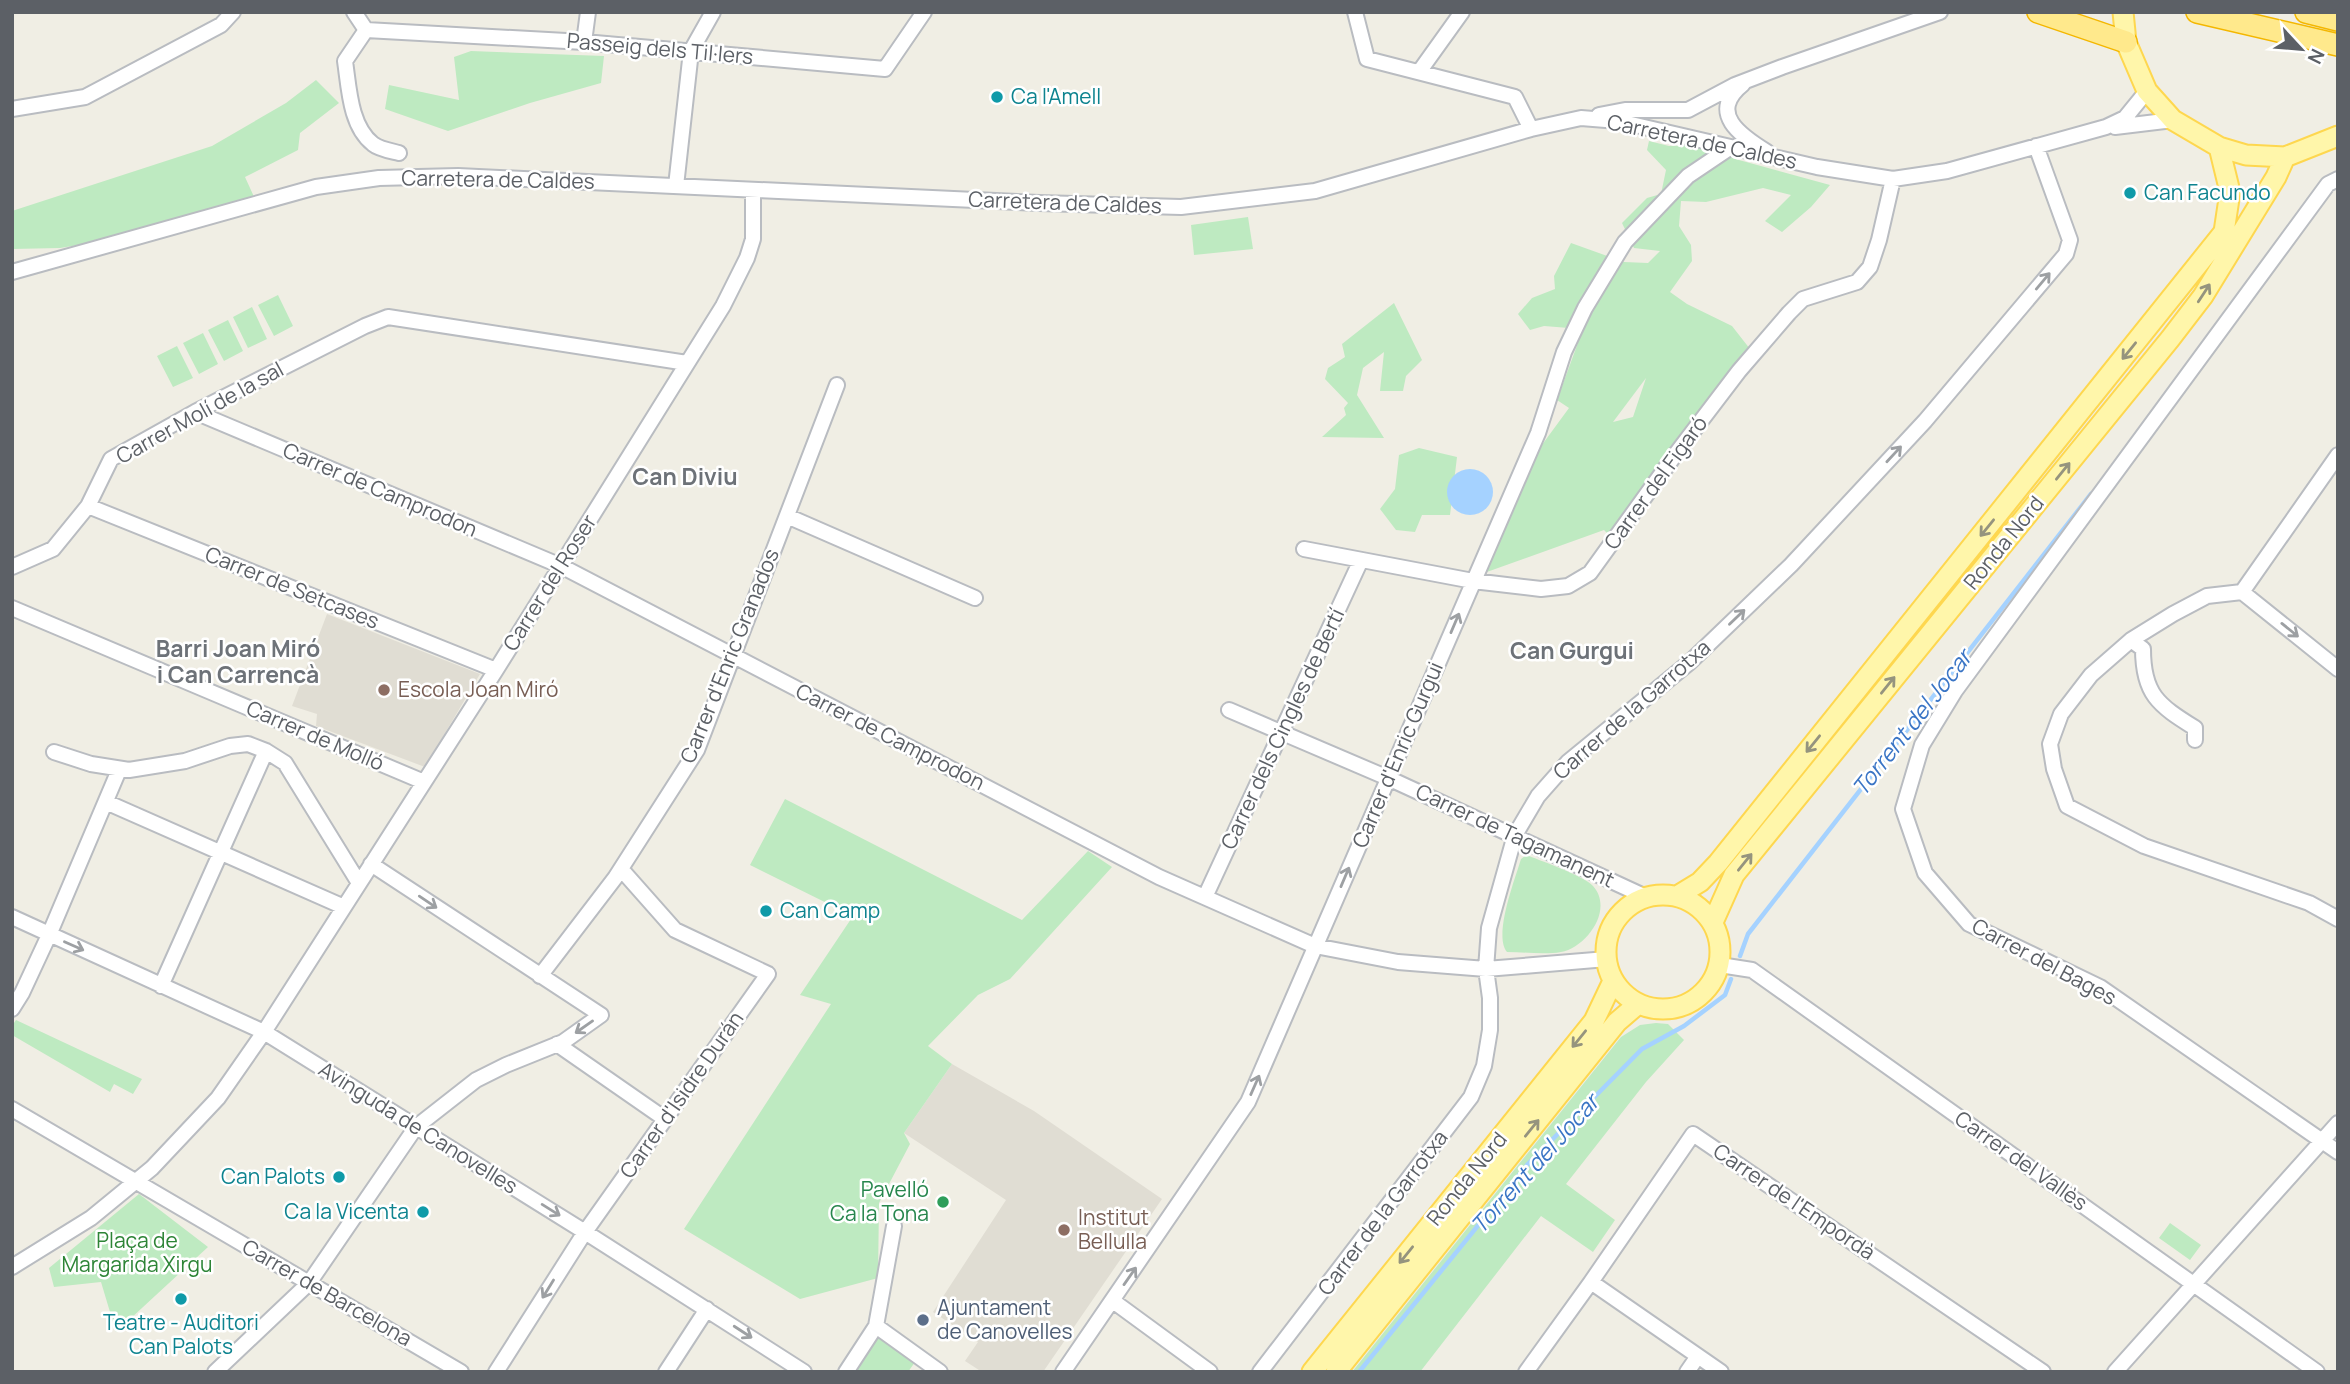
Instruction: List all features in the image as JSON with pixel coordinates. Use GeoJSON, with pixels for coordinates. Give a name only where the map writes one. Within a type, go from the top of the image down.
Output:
{"type":"FeatureCollection","features":[{"type":"Feature","properties":{"kind":"highway"},"geometry":{"type":"LineString","coordinates":[[2038,12],[2126,41]]}},
{"type":"Feature","properties":{"kind":"highway"},"geometry":{"type":"LineString","coordinates":[[2197,12],[2338,45]]}},
{"type":"Feature","properties":{"kind":"highway"},"geometry":{"type":"LineString","coordinates":[[2306,12],[2338,20]]}},
{"type":"Feature","properties":{"kind":"main road"},"geometry":{"type":"LineString","coordinates":[[2123,12],[2126,41],[2147,91],[2173,120],[2219,147],[2246,155],[2285,157],[2338,136]]}},
{"type":"Feature","properties":{"kind":"main road","name":"Ronda Nord"},"geometry":{"type":"LineString","coordinates":[[1677,896],[1700,882],[1718,863],[2224,232],[2230,192],[2219,147]]}},
{"type":"Feature","properties":{"kind":"main road","name":"Ronda Nord"},"geometry":{"type":"LineString","coordinates":[[1713,922],[1734,875],[2171,339],[2203,296],[2276,177],[2285,157]]}},
{"type":"Feature","properties":{"kind":"main road"},"geometry":{"type":"LineString","coordinates":[[1677,896],[1694,903],[1713,922],[1721,947],[1720,965],[1711,986],[1699,998],[1685,1006],[1658,1010],[1638,1004],[1626,996],[1613,981],[1608,967],[1607,943],[1621,914],[1634,902],[1646,897],[1677,896]]}},
{"type":"Feature","properties":{"kind":"main road","name":"Ronda Nord"},"geometry":{"type":"LineString","coordinates":[[1312,1372],[1594,1021],[1613,981]]}},
{"type":"Feature","properties":{"kind":"main road","name":"Ronda Nord"},"geometry":{"type":"LineString","coordinates":[[1336,1372],[1617,1022],[1638,1004]]}},
{"type":"Feature","properties":{"kind":"street"},"geometry":{"type":"LineString","coordinates":[[12,109],[85,97],[221,25],[233,12]]}},
{"type":"Feature","properties":{"kind":"street"},"geometry":{"type":"LineString","coordinates":[[354,12],[366,30],[345,61],[351,102],[361,131],[374,146],[399,153]]}},
{"type":"Feature","properties":{"kind":"street"},"geometry":{"type":"LineString","coordinates":[[584,42],[588,12]]}},
{"type":"Feature","properties":{"kind":"street"},"geometry":{"type":"LineString","coordinates":[[676,186],[691,51],[713,12]]}},
{"type":"Feature","properties":{"kind":"street","name":"Passeig dels Til·lers"},"geometry":{"type":"LineString","coordinates":[[366,30],[584,42],[885,69],[924,12]]}},
{"type":"Feature","properties":{"kind":"street"},"geometry":{"type":"LineString","coordinates":[[1354,12],[1367,58],[1515,97],[1531,129]]}},
{"type":"Feature","properties":{"kind":"street"},"geometry":{"type":"LineString","coordinates":[[1419,72],[1462,12]]}},
{"type":"Feature","properties":{"kind":"street"},"geometry":{"type":"LineString","coordinates":[[1581,118],[1625,110],[1688,110],[1749,79],[1940,12]]}},
{"type":"Feature","properties":{"kind":"street"},"geometry":{"type":"LineString","coordinates":[[1749,79],[1733,92],[1727,108],[1731,125],[1745,138],[1778,158]]}},
{"type":"Feature","properties":{"kind":"street"},"geometry":{"type":"LineString","coordinates":[[2106,127],[2125,118],[2147,91]]}},
{"type":"Feature","properties":{"kind":"street"},"geometry":{"type":"LineString","coordinates":[[1688,110],[1682,121],[1682,129],[1689,138]]}},
{"type":"Feature","properties":{"kind":"street","name":"Carretera de Caldes"},"geometry":{"type":"LineString","coordinates":[[12,272],[316,187],[379,178],[458,176],[1181,207],[1315,191],[1531,129],[1581,118],[1618,121],[1817,167],[1893,179],[1947,171],[2106,127]]}},
{"type":"Feature","properties":{"kind":"street"},"geometry":{"type":"LineString","coordinates":[[2106,127],[2173,120]]}},
{"type":"Feature","properties":{"kind":"street","name":"Carrer de la Garrotxa"},"geometry":{"type":"LineString","coordinates":[[1261,1372],[1471,1097],[1484,1066],[1490,1030],[1486,969],[1489,928],[1515,835],[1538,796],[1568,762],[1690,662],[1791,565],[1925,421],[2066,254],[2070,240],[2036,146]]}},
{"type":"Feature","properties":{"kind":"street","name":"Carrer d'Enric Gurgui"},"geometry":{"type":"LineString","coordinates":[[1063,1372],[1248,1102],[1538,433],[1564,352],[1585,308],[1625,242],[1688,176],[1731,147]]}},
{"type":"Feature","properties":{"kind":"street","name":"Carrer del Figaró"},"geometry":{"type":"LineString","coordinates":[[1304,549],[1473,581],[1541,589],[1568,586],[1590,573],[1683,444],[1788,313],[1803,299],[1857,282],[1870,267],[1893,179]]}},
{"type":"Feature","properties":{"kind":"street","name":"Carrer del Bages"},"geometry":{"type":"LineString","coordinates":[[2338,179],[2328,184],[1955,691],[1922,745],[1903,809],[1925,873],[1969,924],[2100,988],[2338,1152]]}},
{"type":"Feature","properties":{"kind":"street","name":"Carrer del Roser"},"geometry":{"type":"LineString","coordinates":[[12,1267],[91,1218],[152,1168],[218,1097],[264,1032],[496,670],[723,306],[747,258],[753,239],[753,190]]}},
{"type":"Feature","properties":{"kind":"street","name":"Carrer Molí de la sal"},"geometry":{"type":"LineString","coordinates":[[12,567],[53,549],[89,506],[111,458],[195,412],[388,317],[687,363]]}},
{"type":"Feature","properties":{"kind":"street","name":"Carrer d'Enric Granados"},"geometry":{"type":"LineString","coordinates":[[540,976],[621,869],[697,750],[837,385]]}},
{"type":"Feature","properties":{"kind":"street","name":"Carrer de Camprodon"},"geometry":{"type":"LineString","coordinates":[[195,412],[561,566],[1159,877],[1315,946],[1398,962],[1486,969],[1607,959]]}},
{"type":"Feature","properties":{"kind":"street"},"geometry":{"type":"LineString","coordinates":[[2242,592],[2335,464]]}},
{"type":"Feature","properties":{"kind":"street","name":"Carrer de Setcases"},"geometry":{"type":"LineString","coordinates":[[89,506],[496,670]]}},
{"type":"Feature","properties":{"kind":"street"},"geometry":{"type":"LineString","coordinates":[[787,516],[975,598]]}},
{"type":"Feature","properties":{"kind":"street","name":"Carrer dels Cingles de Bertí"},"geometry":{"type":"LineString","coordinates":[[1205,897],[1361,560]]}},
{"type":"Feature","properties":{"kind":"street"},"geometry":{"type":"LineString","coordinates":[[2338,669],[2242,592],[2207,596],[2132,640],[2091,675],[2061,714],[2050,744],[2054,769],[2067,806],[2144,846],[2308,903],[2338,919]]}},
{"type":"Feature","properties":{"kind":"street","name":"Carrer de Molló"},"geometry":{"type":"LineString","coordinates":[[12,607],[424,782]]}},
{"type":"Feature","properties":{"kind":"street"},"geometry":{"type":"LineString","coordinates":[[2132,640],[2143,649],[2143,670],[2152,696],[2195,728],[2195,740]]}},
{"type":"Feature","properties":{"kind":"street","name":"Carrer de Tagamanent"},"geometry":{"type":"LineString","coordinates":[[1229,710],[1388,778],[1646,897]]}},
{"type":"Feature","properties":{"kind":"street"},"geometry":{"type":"LineString","coordinates":[[54,752],[119,770],[156,768],[230,746],[248,744],[266,751],[285,763],[359,883]]}},
{"type":"Feature","properties":{"kind":"street"},"geometry":{"type":"LineString","coordinates":[[161,986],[266,751]]}},
{"type":"Feature","properties":{"kind":"street"},"geometry":{"type":"LineString","coordinates":[[12,1009],[49,935],[119,770]]}},
{"type":"Feature","properties":{"kind":"street"},"geometry":{"type":"LineString","coordinates":[[106,802],[344,907]]}},
{"type":"Feature","properties":{"kind":"street"},"geometry":{"type":"LineString","coordinates":[[215,1372],[309,1283],[416,1127],[476,1080],[557,1044],[601,1015],[371,864]]}},
{"type":"Feature","properties":{"kind":"street","name":"Carrer d'Isidre Durán"},"geometry":{"type":"LineString","coordinates":[[496,1372],[585,1232],[768,974],[675,930],[621,869]]}},
{"type":"Feature","properties":{"kind":"street","name":"Avinguda de Canovelles"},"geometry":{"type":"LineString","coordinates":[[12,918],[264,1032],[804,1372]]}},
{"type":"Feature","properties":{"kind":"street","name":"Carrer del Vallès"},"geometry":{"type":"LineString","coordinates":[[1720,965],[1752,970],[2317,1372]]}},
{"type":"Feature","properties":{"kind":"street"},"geometry":{"type":"LineString","coordinates":[[557,1044],[665,1119]]}},
{"type":"Feature","properties":{"kind":"street","name":"Carrer de Barcelona"},"geometry":{"type":"LineString","coordinates":[[12,1109],[461,1372]]}},
{"type":"Feature","properties":{"kind":"street"},"geometry":{"type":"LineString","coordinates":[[2115,1372],[2338,1123]]}},
{"type":"Feature","properties":{"kind":"street","name":"Carrer de l'Empordà"},"geometry":{"type":"LineString","coordinates":[[1591,1282],[1693,1134],[2043,1372]]}},
{"type":"Feature","properties":{"kind":"street"},"geometry":{"type":"LineString","coordinates":[[846,1372],[876,1326],[894,1226]]}},
{"type":"Feature","properties":{"kind":"street"},"geometry":{"type":"LineString","coordinates":[[1526,1372],[1591,1282],[1721,1372]]}},
{"type":"Feature","properties":{"kind":"street"},"geometry":{"type":"LineString","coordinates":[[1113,1301],[1210,1372]]}},
{"type":"Feature","properties":{"kind":"street"},"geometry":{"type":"LineString","coordinates":[[666,1372],[707,1309]]}},
{"type":"Feature","properties":{"kind":"street"},"geometry":{"type":"LineString","coordinates":[[876,1326],[940,1372]]}},
{"type":"Feature","properties":{"kind":"street"},"geometry":{"type":"LineString","coordinates":[[1687,1372],[1698,1356]]}},
{"type":"Feature","properties":{"kind":"shaded area","name":"Escola Joan Miró"},"geometry":{"type":"Polygon","coordinates":[[[327,614],[480,674],[425,767],[316,726],[317,714],[292,706],[327,614]]]}},
{"type":"Feature","properties":{"kind":"shaded area","name":"Institut Bellulla"},"geometry":{"type":"Polygon","coordinates":[[[952,1064],[1034,1111],[1162,1199],[1043,1372],[982,1372],[965,1361],[978,1342],[933,1312],[1006,1200],[904,1133],[952,1064]]]}},
{"type":"Feature","properties":{"kind":"green space"},"geometry":{"type":"Polygon","coordinates":[[[471,51],[604,56],[601,83],[530,103],[448,131],[385,109],[389,85],[459,100],[454,57],[471,51]]]}},
{"type":"Feature","properties":{"kind":"green space"},"geometry":{"type":"Polygon","coordinates":[[[316,80],[339,103],[300,133],[298,150],[245,177],[255,199],[97,242],[60,248],[12,249],[12,211],[212,146],[286,103],[316,80]]]}},
{"type":"Feature","properties":{"kind":"green space"},"geometry":{"type":"Polygon","coordinates":[[[1649,141],[1669,146],[1696,145],[1830,185],[1811,207],[1782,232],[1765,221],[1791,195],[1763,188],[1706,202],[1681,201],[1679,226],[1691,245],[1692,261],[1670,292],[1687,304],[1732,326],[1750,349],[1626,536],[1610,536],[1604,530],[1484,573],[1536,453],[1569,408],[1557,400],[1579,340],[1569,328],[1544,326],[1530,330],[1518,314],[1532,298],[1555,289],[1554,276],[1571,243],[1624,262],[1648,263],[1660,251],[1634,248],[1622,223],[1647,198],[1661,194],[1666,170],[1647,150],[1649,141]],[[1646,378],[1613,422],[1633,417],[1646,378]]]}},
{"type":"Feature","properties":{"kind":"green space"},"geometry":{"type":"Polygon","coordinates":[[[1248,217],[1253,249],[1194,255],[1191,225],[1248,217]]]}},
{"type":"Feature","properties":{"kind":"green space"},"geometry":{"type":"Polygon","coordinates":[[[278,295],[293,326],[274,336],[258,305],[278,295]]]}},
{"type":"Feature","properties":{"kind":"green space"},"geometry":{"type":"Polygon","coordinates":[[[1394,303],[1422,360],[1406,376],[1403,391],[1380,391],[1384,352],[1363,368],[1357,395],[1384,438],[1322,437],[1346,415],[1344,408],[1348,403],[1325,379],[1328,368],[1345,357],[1342,344],[1394,303]]]}},
{"type":"Feature","properties":{"kind":"green space"},"geometry":{"type":"Polygon","coordinates":[[[252,307],[267,339],[248,348],[233,317],[252,307]]]}},
{"type":"Feature","properties":{"kind":"green space"},"geometry":{"type":"Polygon","coordinates":[[[228,320],[243,351],[224,361],[208,330],[228,320]]]}},
{"type":"Feature","properties":{"kind":"green space"},"geometry":{"type":"Polygon","coordinates":[[[203,333],[218,364],[199,374],[183,343],[203,333]]]}},
{"type":"Feature","properties":{"kind":"green space"},"geometry":{"type":"Polygon","coordinates":[[[177,346],[193,378],[173,387],[157,356],[177,346]]]}},
{"type":"Feature","properties":{"kind":"green space"},"geometry":{"type":"Polygon","coordinates":[[[1419,448],[1457,457],[1450,515],[1422,515],[1415,532],[1396,530],[1380,509],[1395,489],[1399,455],[1419,448]]]}},
{"type":"Feature","properties":{"kind":"green space"},"geometry":{"type":"Polygon","coordinates":[[[785,799],[1022,920],[1088,851],[1112,867],[1010,979],[978,995],[928,1046],[952,1064],[904,1133],[910,1144],[879,1203],[878,1278],[800,1299],[684,1229],[831,1004],[800,995],[853,916],[750,865],[785,799]]]}},
{"type":"Feature","properties":{"kind":"green space"},"geometry":{"type":"Polygon","coordinates":[[[1525,856],[1581,878],[1593,886],[1599,895],[1601,905],[1595,926],[1571,949],[1548,953],[1507,952],[1503,944],[1502,934],[1510,893],[1521,859],[1525,856]]]}},
{"type":"Feature","properties":{"kind":"green space"},"geometry":{"type":"Polygon","coordinates":[[[16,1020],[142,1079],[133,1094],[114,1084],[110,1092],[12,1035],[12,1026],[16,1020]]]}},
{"type":"Feature","properties":{"kind":"green space"},"geometry":{"type":"Polygon","coordinates":[[[1668,1024],[1684,1040],[1646,1082],[1566,1184],[1615,1220],[1593,1252],[1541,1216],[1420,1372],[1352,1372],[1621,1037],[1640,1025],[1668,1024]]]}},
{"type":"Feature","properties":{"kind":"green space","name":"Plaça de Margarida Xirgu"},"geometry":{"type":"Polygon","coordinates":[[[139,1194],[208,1247],[116,1332],[101,1282],[54,1287],[49,1268],[139,1194]]]}},
{"type":"Feature","properties":{"kind":"green space"},"geometry":{"type":"Polygon","coordinates":[[[2170,1223],[2201,1245],[2190,1260],[2159,1238],[2170,1223]]]}},
{"type":"Feature","properties":{"kind":"green space"},"geometry":{"type":"Polygon","coordinates":[[[876,1333],[915,1362],[908,1372],[852,1372],[876,1333]]]}},
{"type":"Feature","properties":{"kind":"water"},"geometry":{"type":"Polygon","coordinates":[[[1470,469],[1486,476],[1493,492],[1486,508],[1470,515],[1454,508],[1447,492],[1454,476],[1470,469]]]}},
{"type":"Feature","properties":{"kind":"waterway","name":"Torrent del Jocar"},"geometry":{"type":"LineString","coordinates":[[1740,956],[1748,934],[2091,494]]}},
{"type":"Feature","properties":{"kind":"waterway","name":"Torrent del Jocar"},"geometry":{"type":"LineString","coordinates":[[1359,1372],[1528,1164],[1642,1049],[1684,1026],[1725,995],[1731,979]]}},
{"type":"Feature","properties":{"kind":"place","name":"Ca l'Amell"},"geometry":{"type":"Point","coordinates":[997,97]}},
{"type":"Feature","properties":{"kind":"place","name":"Can Facundo"},"geometry":{"type":"Point","coordinates":[2130,193]}},
{"type":"Feature","properties":{"kind":"place","name":"Escola Joan Miró"},"geometry":{"type":"Point","coordinates":[384,690]}},
{"type":"Feature","properties":{"kind":"place","name":"Can Camp"},"geometry":{"type":"Point","coordinates":[766,911]}},
{"type":"Feature","properties":{"kind":"place","name":"Can Palots"},"geometry":{"type":"Point","coordinates":[339,1177]}},
{"type":"Feature","properties":{"kind":"place","name":"Pavelló Ca la Tona"},"geometry":{"type":"Point","coordinates":[943,1202]}},
{"type":"Feature","properties":{"kind":"place","name":"Ca la Vicenta"},"geometry":{"type":"Point","coordinates":[423,1212]}},
{"type":"Feature","properties":{"kind":"place","name":"Institut Bellulla"},"geometry":{"type":"Point","coordinates":[1064,1230]}},
{"type":"Feature","properties":{"kind":"place","name":"Teatre - Auditori Can Palots"},"geometry":{"type":"Point","coordinates":[181,1299]}},
{"type":"Feature","properties":{"kind":"place","name":"Ajuntament de Canovelles"},"geometry":{"type":"Point","coordinates":[923,1320]}},
{"type":"Feature","properties":{"kind":"district","name":"Can Diviu"},"geometry":{"type":"Point","coordinates":[685,477]}},
{"type":"Feature","properties":{"kind":"district","name":"Can Gurgui"},"geometry":{"type":"Point","coordinates":[1572,651]}},
{"type":"Feature","properties":{"kind":"district","name":"Barri Joan Miró i Can Carrencà"},"geometry":{"type":"Point","coordinates":[238,662]}}]}
